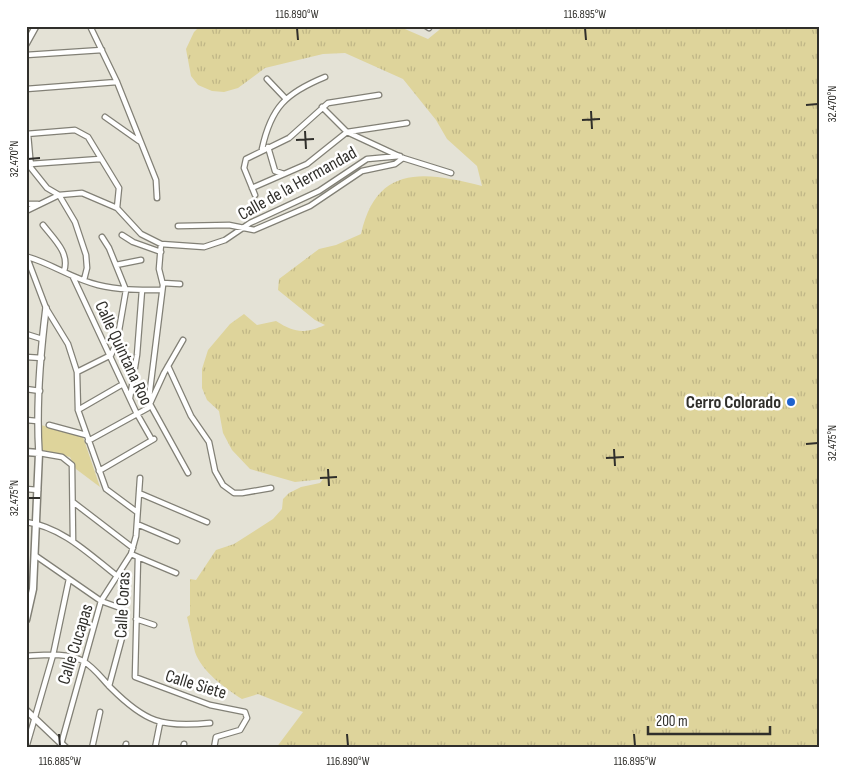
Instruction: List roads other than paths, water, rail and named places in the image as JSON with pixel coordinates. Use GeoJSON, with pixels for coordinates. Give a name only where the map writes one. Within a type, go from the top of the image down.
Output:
{"type":"FeatureCollection","features":[{"type":"Feature","properties":{"kind":"main road"},"geometry":{"type":"LineString","coordinates":[[26,452],[39,453],[36,556],[33,590],[26,618]]}},
{"type":"Feature","properties":{"kind":"street"},"geometry":{"type":"LineString","coordinates":[[26,44],[36,26]]}},
{"type":"Feature","properties":{"kind":"street"},"geometry":{"type":"LineString","coordinates":[[90,26],[128,108],[157,183],[157,198]]}},
{"type":"Feature","properties":{"kind":"street"},"geometry":{"type":"LineString","coordinates":[[26,55],[102,50]]}},
{"type":"Feature","properties":{"kind":"street"},"geometry":{"type":"LineString","coordinates":[[262,149],[265,133],[274,110],[305,85],[325,77]]}},
{"type":"Feature","properties":{"kind":"street"},"geometry":{"type":"LineString","coordinates":[[266,79],[286,99]]}},
{"type":"Feature","properties":{"kind":"street"},"geometry":{"type":"LineString","coordinates":[[26,89],[117,82]]}},
{"type":"Feature","properties":{"kind":"street"},"geometry":{"type":"LineString","coordinates":[[254,195],[244,168],[246,159],[262,149],[288,138],[322,107],[333,101],[379,95]]}},
{"type":"Feature","properties":{"kind":"street"},"geometry":{"type":"LineString","coordinates":[[322,107],[348,132],[402,157],[451,173]]}},
{"type":"Feature","properties":{"kind":"street"},"geometry":{"type":"LineString","coordinates":[[105,117],[140,142]]}},
{"type":"Feature","properties":{"kind":"street"},"geometry":{"type":"LineString","coordinates":[[252,188],[307,164],[348,132],[407,123]]}},
{"type":"Feature","properties":{"kind":"street"},"geometry":{"type":"LineString","coordinates":[[84,280],[87,268],[86,255],[75,222],[59,195],[47,188],[30,164],[27,134],[75,130],[88,137],[119,188],[117,208]]}},
{"type":"Feature","properties":{"kind":"street"},"geometry":{"type":"LineString","coordinates":[[268,147],[275,171],[285,174]]}},
{"type":"Feature","properties":{"kind":"street"},"geometry":{"type":"LineString","coordinates":[[178,226],[229,225],[240,230],[254,230],[310,206],[362,171],[396,164],[402,157]]}},
{"type":"Feature","properties":{"kind":"street","name":"Calle de la Hermandad"},"geometry":{"type":"LineString","coordinates":[[161,244],[204,247],[225,240],[240,230],[319,190],[367,159],[402,157]]}},
{"type":"Feature","properties":{"kind":"street"},"geometry":{"type":"LineString","coordinates":[[30,164],[100,158]]}},
{"type":"Feature","properties":{"kind":"street"},"geometry":{"type":"LineString","coordinates":[[26,211],[59,195],[82,193],[117,208],[141,234],[161,244],[159,268],[163,283],[160,290],[149,394],[150,404],[188,473]]}},
{"type":"Feature","properties":{"kind":"street"},"geometry":{"type":"LineString","coordinates":[[26,204],[39,204]]}},
{"type":"Feature","properties":{"kind":"street"},"geometry":{"type":"LineString","coordinates":[[289,205],[293,213]]}},
{"type":"Feature","properties":{"kind":"street"},"geometry":{"type":"LineString","coordinates":[[43,225],[63,251],[66,263],[64,271]]}},
{"type":"Feature","properties":{"kind":"street"},"geometry":{"type":"LineString","coordinates":[[122,235],[134,242],[161,252]]}},
{"type":"Feature","properties":{"kind":"street"},"geometry":{"type":"LineString","coordinates":[[77,372],[111,355],[116,342],[126,290],[102,237]]}},
{"type":"Feature","properties":{"kind":"street"},"geometry":{"type":"LineString","coordinates":[[27,256],[49,263],[73,277],[97,285],[126,290],[160,290]]}},
{"type":"Feature","properties":{"kind":"street"},"geometry":{"type":"LineString","coordinates":[[27,256],[46,308],[68,344],[77,372],[78,410],[106,490],[137,512]]}},
{"type":"Feature","properties":{"kind":"street"},"geometry":{"type":"LineString","coordinates":[[116,265],[141,260]]}},
{"type":"Feature","properties":{"kind":"street","name":"Calle Quintana Roo"},"geometry":{"type":"LineString","coordinates":[[73,277],[136,412],[153,440],[99,471]]}},
{"type":"Feature","properties":{"kind":"street"},"geometry":{"type":"LineString","coordinates":[[163,283],[180,284]]}},
{"type":"Feature","properties":{"kind":"street"},"geometry":{"type":"LineString","coordinates":[[130,398],[137,355],[142,290]]}},
{"type":"Feature","properties":{"kind":"street"},"geometry":{"type":"LineString","coordinates":[[46,308],[42,339],[37,421],[39,453],[62,457],[70,461],[73,472],[73,541]]}},
{"type":"Feature","properties":{"kind":"street"},"geometry":{"type":"LineString","coordinates":[[26,334],[42,339]]}},
{"type":"Feature","properties":{"kind":"street"},"geometry":{"type":"LineString","coordinates":[[88,441],[136,412],[145,410],[150,404],[183,340]]}},
{"type":"Feature","properties":{"kind":"street"},"geometry":{"type":"LineString","coordinates":[[26,357],[42,358]]}},
{"type":"Feature","properties":{"kind":"street"},"geometry":{"type":"LineString","coordinates":[[168,366],[191,416],[209,442],[215,471],[223,486],[228,490],[242,493],[271,488]]}},
{"type":"Feature","properties":{"kind":"street"},"geometry":{"type":"LineString","coordinates":[[78,410],[123,384]]}},
{"type":"Feature","properties":{"kind":"street"},"geometry":{"type":"LineString","coordinates":[[26,390],[40,391]]}},
{"type":"Feature","properties":{"kind":"street"},"geometry":{"type":"LineString","coordinates":[[26,420],[37,421]]}},
{"type":"Feature","properties":{"kind":"street"},"geometry":{"type":"LineString","coordinates":[[49,425],[86,435]]}},
{"type":"Feature","properties":{"kind":"street","name":"Calle Coras"},"geometry":{"type":"LineString","coordinates":[[135,678],[138,558],[131,554],[137,524],[140,478]]}},
{"type":"Feature","properties":{"kind":"street"},"geometry":{"type":"LineString","coordinates":[[26,489],[38,490]]}},
{"type":"Feature","properties":{"kind":"street"},"geometry":{"type":"LineString","coordinates":[[139,493],[207,522]]}},
{"type":"Feature","properties":{"kind":"street"},"geometry":{"type":"LineString","coordinates":[[73,502],[133,548]]}},
{"type":"Feature","properties":{"kind":"street"},"geometry":{"type":"LineString","coordinates":[[26,522],[46,525],[73,541],[117,576]]}},
{"type":"Feature","properties":{"kind":"street"},"geometry":{"type":"LineString","coordinates":[[137,524],[177,541]]}},
{"type":"Feature","properties":{"kind":"street","name":"Calle Cucapas"},"geometry":{"type":"LineString","coordinates":[[62,746],[83,661],[101,601],[131,554]]}},
{"type":"Feature","properties":{"kind":"street"},"geometry":{"type":"LineString","coordinates":[[36,556],[101,601]]}},
{"type":"Feature","properties":{"kind":"street"},"geometry":{"type":"LineString","coordinates":[[138,558],[176,573]]}},
{"type":"Feature","properties":{"kind":"street"},"geometry":{"type":"LineString","coordinates":[[26,748],[53,655],[69,579]]}},
{"type":"Feature","properties":{"kind":"street","name":"Calle Coras"},"geometry":{"type":"LineString","coordinates":[[101,601],[123,609],[124,634],[109,686]]}},
{"type":"Feature","properties":{"kind":"street"},"geometry":{"type":"LineString","coordinates":[[136,619],[154,625]]}},
{"type":"Feature","properties":{"kind":"street"},"geometry":{"type":"LineString","coordinates":[[26,656],[53,655],[83,661],[95,670],[130,707],[160,724],[189,726],[210,723]]}},
{"type":"Feature","properties":{"kind":"street","name":"Calle Siete"},"geometry":{"type":"LineString","coordinates":[[135,678],[210,705],[246,712],[248,714],[240,730],[216,737],[214,748]]}},
{"type":"Feature","properties":{"kind":"street"},"geometry":{"type":"LineString","coordinates":[[26,710],[62,746]]}},
{"type":"Feature","properties":{"kind":"street"},"geometry":{"type":"LineString","coordinates":[[92,748],[100,712]]}},
{"type":"Feature","properties":{"kind":"street"},"geometry":{"type":"LineString","coordinates":[[156,748],[160,724]]}},
{"type":"Feature","properties":{"kind":"place","name":"Cerro Colorado"},"geometry":{"type":"Point","coordinates":[791,402]}}]}
